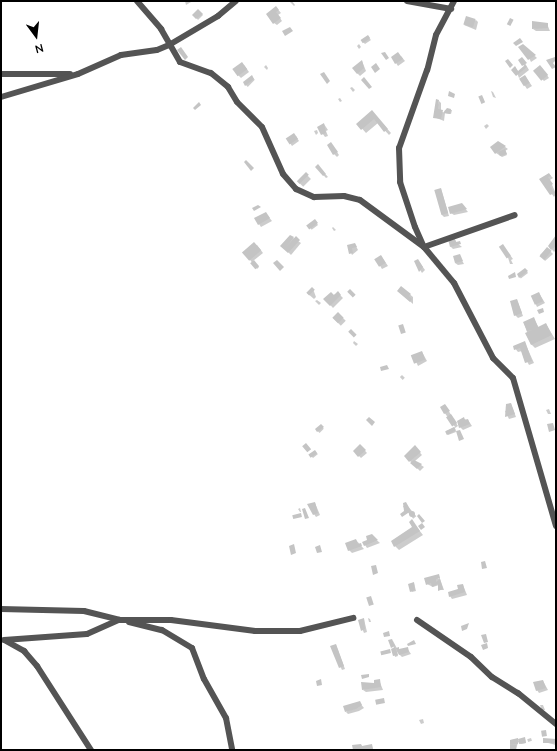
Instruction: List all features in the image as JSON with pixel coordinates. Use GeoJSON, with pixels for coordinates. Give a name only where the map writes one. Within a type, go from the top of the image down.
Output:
{"type":"FeatureCollection","features":[{"type":"Feature","properties":{"kind":"street"},"geometry":{"type":"LineString","coordinates":[[137,1],[160,29],[180,62],[211,73],[228,87],[237,102],[262,127],[289,184],[314,197],[344,196],[360,200],[424,247]]}},
{"type":"Feature","properties":{"kind":"street"},"geometry":{"type":"LineString","coordinates":[[1,97],[78,74],[120,55],[151,52],[169,45],[218,16],[236,1]]}},
{"type":"Feature","properties":{"kind":"street"},"geometry":{"type":"LineString","coordinates":[[407,1],[451,9]]}},
{"type":"Feature","properties":{"kind":"street"},"geometry":{"type":"LineString","coordinates":[[454,1],[436,35],[427,70],[399,148],[400,182],[415,228],[424,247],[454,284],[493,358],[513,378],[556,526]]}},
{"type":"Feature","properties":{"kind":"street"},"geometry":{"type":"LineString","coordinates":[[1,74],[78,74]]}},
{"type":"Feature","properties":{"kind":"street"},"geometry":{"type":"LineString","coordinates":[[424,247],[515,215]]}},
{"type":"Feature","properties":{"kind":"street"},"geometry":{"type":"LineString","coordinates":[[1,609],[84,611],[162,630],[192,648],[204,679],[226,718],[232,750]]}},
{"type":"Feature","properties":{"kind":"street"},"geometry":{"type":"LineString","coordinates":[[3,640],[87,634],[119,620],[171,620],[255,631],[293,631],[353,618]]}},
{"type":"Feature","properties":{"kind":"street"},"geometry":{"type":"LineString","coordinates":[[417,620],[471,657],[492,678],[518,692],[556,724]]}},
{"type":"Feature","properties":{"kind":"street"},"geometry":{"type":"LineString","coordinates":[[3,640],[24,651],[37,666],[91,750]]}},
{"type":"Feature","properties":{"kind":"building"},"geometry":{"type":"Polygon","coordinates":[[[276,6],[279,10],[276,12],[281,18],[273,24],[266,14],[276,6]]]}},
{"type":"Feature","properties":{"kind":"building"},"geometry":{"type":"Polygon","coordinates":[[[198,9],[203,14],[196,19],[192,15],[198,9]]]}},
{"type":"Feature","properties":{"kind":"building"},"geometry":{"type":"Polygon","coordinates":[[[466,16],[476,19],[473,28],[463,25],[466,16]]]}},
{"type":"Feature","properties":{"kind":"building"},"geometry":{"type":"Polygon","coordinates":[[[510,18],[514,20],[510,26],[507,24],[510,18]]]}},
{"type":"Feature","properties":{"kind":"building"},"geometry":{"type":"Polygon","coordinates":[[[532,21],[548,23],[548,28],[532,29],[532,21]]]}},
{"type":"Feature","properties":{"kind":"building"},"geometry":{"type":"Polygon","coordinates":[[[290,27],[293,31],[285,36],[282,31],[290,27]]]}},
{"type":"Feature","properties":{"kind":"building"},"geometry":{"type":"Polygon","coordinates":[[[368,35],[370,38],[363,43],[361,40],[368,35]]]}},
{"type":"Feature","properties":{"kind":"building"},"geometry":{"type":"Polygon","coordinates":[[[520,38],[523,42],[516,46],[513,43],[520,38]]]}},
{"type":"Feature","properties":{"kind":"building"},"geometry":{"type":"Polygon","coordinates":[[[523,44],[536,55],[528,60],[518,47],[523,44]]]}},
{"type":"Feature","properties":{"kind":"building"},"geometry":{"type":"Polygon","coordinates":[[[181,47],[188,57],[185,60],[177,50],[181,47]]]}},
{"type":"Feature","properties":{"kind":"building"},"geometry":{"type":"Polygon","coordinates":[[[385,52],[389,58],[386,60],[381,53],[385,52]]]}},
{"type":"Feature","properties":{"kind":"building"},"geometry":{"type":"Polygon","coordinates":[[[398,52],[403,59],[395,64],[391,57],[398,52]]]}},
{"type":"Feature","properties":{"kind":"building"},"geometry":{"type":"Polygon","coordinates":[[[522,57],[527,63],[522,66],[518,60],[522,57]]]}},
{"type":"Feature","properties":{"kind":"building"},"geometry":{"type":"Polygon","coordinates":[[[555,57],[556,60],[553,63],[556,67],[552,69],[546,60],[555,57]]]}},
{"type":"Feature","properties":{"kind":"building"},"geometry":{"type":"Polygon","coordinates":[[[508,59],[513,65],[510,68],[505,61],[508,59]]]}},
{"type":"Feature","properties":{"kind":"building"},"geometry":{"type":"Polygon","coordinates":[[[362,60],[364,68],[357,74],[352,68],[362,60]]]}},
{"type":"Feature","properties":{"kind":"building"},"geometry":{"type":"Polygon","coordinates":[[[242,62],[247,69],[238,76],[232,69],[242,62]]]}},
{"type":"Feature","properties":{"kind":"building"},"geometry":{"type":"Polygon","coordinates":[[[376,63],[380,69],[375,73],[371,67],[376,63]]]}},
{"type":"Feature","properties":{"kind":"building"},"geometry":{"type":"Polygon","coordinates":[[[525,65],[527,67],[516,76],[511,70],[515,66],[518,71],[525,65]]]}},
{"type":"Feature","properties":{"kind":"building"},"geometry":{"type":"Polygon","coordinates":[[[540,65],[548,75],[541,81],[533,71],[540,65]]]}},
{"type":"Feature","properties":{"kind":"building"},"geometry":{"type":"Polygon","coordinates":[[[324,72],[330,81],[327,84],[320,74],[324,72]]]}},
{"type":"Feature","properties":{"kind":"building"},"geometry":{"type":"Polygon","coordinates":[[[252,75],[254,79],[245,86],[243,82],[252,75]]]}},
{"type":"Feature","properties":{"kind":"building"},"geometry":{"type":"Polygon","coordinates":[[[525,75],[530,83],[524,86],[519,79],[525,75]]]}},
{"type":"Feature","properties":{"kind":"building"},"geometry":{"type":"Polygon","coordinates":[[[364,77],[372,87],[369,89],[361,80],[364,77]]]}},
{"type":"Feature","properties":{"kind":"building"},"geometry":{"type":"Polygon","coordinates":[[[449,91],[455,94],[454,98],[448,96],[449,91]]]}},
{"type":"Feature","properties":{"kind":"building"},"geometry":{"type":"Polygon","coordinates":[[[482,95],[485,102],[481,104],[478,97],[482,95]]]}},
{"type":"Feature","properties":{"kind":"building"},"geometry":{"type":"Polygon","coordinates":[[[436,99],[439,100],[438,109],[443,110],[441,119],[433,118],[436,99]]]}},
{"type":"Feature","properties":{"kind":"building"},"geometry":{"type":"Polygon","coordinates":[[[199,102],[201,105],[195,110],[193,108],[199,102]]]}},
{"type":"Feature","properties":{"kind":"building"},"geometry":{"type":"Polygon","coordinates":[[[447,108],[451,109],[450,114],[443,113],[447,108]]]}},
{"type":"Feature","properties":{"kind":"building"},"geometry":{"type":"Polygon","coordinates":[[[372,110],[388,129],[384,132],[374,119],[361,130],[356,124],[372,110]]]}},
{"type":"Feature","properties":{"kind":"building"},"geometry":{"type":"Polygon","coordinates":[[[324,123],[326,133],[321,135],[317,127],[324,123]]]}},
{"type":"Feature","properties":{"kind":"building"},"geometry":{"type":"Polygon","coordinates":[[[294,133],[298,139],[290,144],[286,139],[294,133]]]}},
{"type":"Feature","properties":{"kind":"building"},"geometry":{"type":"Polygon","coordinates":[[[498,141],[506,146],[495,154],[490,147],[498,141]]]}},
{"type":"Feature","properties":{"kind":"building"},"geometry":{"type":"Polygon","coordinates":[[[331,142],[338,152],[333,155],[327,145],[331,142]]]}},
{"type":"Feature","properties":{"kind":"building"},"geometry":{"type":"Polygon","coordinates":[[[505,149],[507,154],[500,156],[498,152],[505,149]]]}},
{"type":"Feature","properties":{"kind":"building"},"geometry":{"type":"Polygon","coordinates":[[[246,160],[254,168],[251,171],[244,162],[246,160]]]}},
{"type":"Feature","properties":{"kind":"building"},"geometry":{"type":"Polygon","coordinates":[[[318,164],[326,174],[323,176],[315,167],[318,164]]]}},
{"type":"Feature","properties":{"kind":"building"},"geometry":{"type":"Polygon","coordinates":[[[306,172],[309,175],[300,184],[297,181],[306,172]]]}},
{"type":"Feature","properties":{"kind":"building"},"geometry":{"type":"Polygon","coordinates":[[[549,173],[551,176],[548,177],[553,184],[550,186],[555,193],[550,195],[539,179],[549,173]]]}},
{"type":"Feature","properties":{"kind":"building"},"geometry":{"type":"Polygon","coordinates":[[[441,188],[448,213],[441,215],[434,190],[441,188]]]}},
{"type":"Feature","properties":{"kind":"building"},"geometry":{"type":"Polygon","coordinates":[[[462,203],[467,209],[450,214],[448,207],[462,203]]]}},
{"type":"Feature","properties":{"kind":"building"},"geometry":{"type":"Polygon","coordinates":[[[258,205],[261,207],[254,211],[252,208],[258,205]]]}},
{"type":"Feature","properties":{"kind":"building"},"geometry":{"type":"Polygon","coordinates":[[[266,212],[270,218],[258,225],[254,218],[266,212]]]}},
{"type":"Feature","properties":{"kind":"building"},"geometry":{"type":"Polygon","coordinates":[[[315,219],[318,223],[309,230],[306,226],[315,219]]]}},
{"type":"Feature","properties":{"kind":"building"},"geometry":{"type":"Polygon","coordinates":[[[290,235],[294,237],[287,246],[296,236],[300,240],[288,253],[280,246],[290,235]]]}},
{"type":"Feature","properties":{"kind":"building"},"geometry":{"type":"Polygon","coordinates":[[[556,235],[556,246],[551,250],[548,246],[556,235]]]}},
{"type":"Feature","properties":{"kind":"building"},"geometry":{"type":"Polygon","coordinates":[[[454,237],[456,242],[460,241],[461,244],[450,247],[448,239],[454,237]]]}},
{"type":"Feature","properties":{"kind":"building"},"geometry":{"type":"Polygon","coordinates":[[[254,242],[261,250],[249,261],[242,252],[254,242]]]}},
{"type":"Feature","properties":{"kind":"building"},"geometry":{"type":"Polygon","coordinates":[[[355,243],[357,247],[352,248],[353,253],[349,254],[347,245],[355,243]]]}},
{"type":"Feature","properties":{"kind":"building"},"geometry":{"type":"Polygon","coordinates":[[[503,244],[511,256],[507,258],[499,247],[503,244]]]}},
{"type":"Feature","properties":{"kind":"building"},"geometry":{"type":"Polygon","coordinates":[[[547,247],[552,251],[544,260],[539,256],[547,247]]]}},
{"type":"Feature","properties":{"kind":"building"},"geometry":{"type":"Polygon","coordinates":[[[460,254],[463,261],[455,263],[453,256],[460,254]]]}},
{"type":"Feature","properties":{"kind":"building"},"geometry":{"type":"Polygon","coordinates":[[[381,255],[386,263],[379,267],[374,259],[381,255]]]}},
{"type":"Feature","properties":{"kind":"building"},"geometry":{"type":"Polygon","coordinates":[[[418,259],[423,267],[419,272],[414,261],[418,259]]]}},
{"type":"Feature","properties":{"kind":"building"},"geometry":{"type":"Polygon","coordinates":[[[254,260],[259,266],[255,269],[250,263],[254,260]]]}},
{"type":"Feature","properties":{"kind":"building"},"geometry":{"type":"Polygon","coordinates":[[[277,260],[284,267],[280,271],[273,263],[277,260]]]}},
{"type":"Feature","properties":{"kind":"building"},"geometry":{"type":"Polygon","coordinates":[[[525,268],[528,271],[519,278],[517,274],[525,268]]]}},
{"type":"Feature","properties":{"kind":"building"},"geometry":{"type":"Polygon","coordinates":[[[515,272],[516,277],[509,279],[508,276],[515,272]]]}},
{"type":"Feature","properties":{"kind":"building"},"geometry":{"type":"Polygon","coordinates":[[[401,286],[411,294],[409,296],[412,299],[410,302],[397,291],[401,286]]]}},
{"type":"Feature","properties":{"kind":"building"},"geometry":{"type":"Polygon","coordinates":[[[312,287],[315,290],[309,295],[306,293],[312,287]]]}},
{"type":"Feature","properties":{"kind":"building"},"geometry":{"type":"Polygon","coordinates":[[[350,289],[356,295],[353,297],[347,292],[350,289]]]}},
{"type":"Feature","properties":{"kind":"building"},"geometry":{"type":"Polygon","coordinates":[[[338,291],[341,295],[330,306],[323,299],[331,292],[334,295],[338,291]]]}},
{"type":"Feature","properties":{"kind":"building"},"geometry":{"type":"Polygon","coordinates":[[[539,292],[543,301],[535,305],[531,296],[539,292]]]}},
{"type":"Feature","properties":{"kind":"building"},"geometry":{"type":"Polygon","coordinates":[[[517,299],[522,313],[514,316],[510,301],[517,299]]]}},
{"type":"Feature","properties":{"kind":"building"},"geometry":{"type":"Polygon","coordinates":[[[543,308],[544,312],[539,314],[537,310],[543,308]]]}},
{"type":"Feature","properties":{"kind":"building"},"geometry":{"type":"Polygon","coordinates":[[[338,312],[344,318],[338,323],[332,318],[338,312]]]}},
{"type":"Feature","properties":{"kind":"building"},"geometry":{"type":"Polygon","coordinates":[[[534,317],[538,327],[546,323],[552,335],[531,345],[525,333],[532,330],[527,331],[523,322],[534,317]]]}},
{"type":"Feature","properties":{"kind":"building"},"geometry":{"type":"Polygon","coordinates":[[[403,324],[406,333],[401,334],[398,326],[403,324]]]}},
{"type":"Feature","properties":{"kind":"building"},"geometry":{"type":"Polygon","coordinates":[[[351,329],[357,335],[354,337],[348,332],[351,329]]]}},
{"type":"Feature","properties":{"kind":"building"},"geometry":{"type":"Polygon","coordinates":[[[525,341],[532,361],[525,363],[520,348],[514,350],[513,346],[525,341]]]}},
{"type":"Feature","properties":{"kind":"building"},"geometry":{"type":"Polygon","coordinates":[[[422,351],[425,359],[414,364],[411,355],[422,351]]]}},
{"type":"Feature","properties":{"kind":"building"},"geometry":{"type":"Polygon","coordinates":[[[387,365],[389,369],[381,371],[380,367],[387,365]]]}},
{"type":"Feature","properties":{"kind":"building"},"geometry":{"type":"Polygon","coordinates":[[[511,403],[515,414],[505,417],[506,404],[511,403]]]}},
{"type":"Feature","properties":{"kind":"building"},"geometry":{"type":"Polygon","coordinates":[[[445,404],[450,411],[444,414],[440,407],[445,404]]]}},
{"type":"Feature","properties":{"kind":"building"},"geometry":{"type":"Polygon","coordinates":[[[451,414],[457,423],[452,426],[446,417],[451,414]]]}},
{"type":"Feature","properties":{"kind":"building"},"geometry":{"type":"Polygon","coordinates":[[[369,417],[375,422],[372,426],[366,420],[369,417]]]}},
{"type":"Feature","properties":{"kind":"building"},"geometry":{"type":"Polygon","coordinates":[[[464,417],[465,420],[468,419],[470,424],[459,428],[457,421],[464,417]]]}},
{"type":"Feature","properties":{"kind":"building"},"geometry":{"type":"Polygon","coordinates":[[[553,423],[555,430],[549,432],[547,424],[553,423]]]}},
{"type":"Feature","properties":{"kind":"building"},"geometry":{"type":"Polygon","coordinates":[[[321,424],[324,427],[317,432],[315,429],[321,424]]]}},
{"type":"Feature","properties":{"kind":"building"},"geometry":{"type":"Polygon","coordinates":[[[454,427],[456,431],[447,435],[445,432],[454,427]]]}},
{"type":"Feature","properties":{"kind":"building"},"geometry":{"type":"Polygon","coordinates":[[[460,430],[464,439],[459,441],[456,431],[460,430]]]}},
{"type":"Feature","properties":{"kind":"building"},"geometry":{"type":"Polygon","coordinates":[[[306,443],[311,449],[307,452],[302,446],[306,443]]]}},
{"type":"Feature","properties":{"kind":"building"},"geometry":{"type":"Polygon","coordinates":[[[360,444],[366,450],[358,457],[353,451],[360,444]]]}},
{"type":"Feature","properties":{"kind":"building"},"geometry":{"type":"Polygon","coordinates":[[[415,445],[421,452],[409,462],[404,456],[415,445]]]}},
{"type":"Feature","properties":{"kind":"building"},"geometry":{"type":"Polygon","coordinates":[[[315,450],[317,453],[311,458],[308,454],[315,450]]]}},
{"type":"Feature","properties":{"kind":"building"},"geometry":{"type":"Polygon","coordinates":[[[414,460],[422,464],[417,469],[410,463],[414,460]]]}},
{"type":"Feature","properties":{"kind":"building"},"geometry":{"type":"Polygon","coordinates":[[[315,502],[318,513],[313,515],[307,504],[315,502]]]}},
{"type":"Feature","properties":{"kind":"building"},"geometry":{"type":"Polygon","coordinates":[[[406,502],[411,511],[402,517],[400,514],[404,511],[403,503],[406,502]]]}},
{"type":"Feature","properties":{"kind":"building"},"geometry":{"type":"Polygon","coordinates":[[[305,508],[309,518],[305,519],[302,509],[305,508]]]}},
{"type":"Feature","properties":{"kind":"building"},"geometry":{"type":"Polygon","coordinates":[[[412,511],[415,514],[412,517],[409,514],[412,511]]]}},
{"type":"Feature","properties":{"kind":"building"},"geometry":{"type":"Polygon","coordinates":[[[301,513],[302,517],[293,519],[292,515],[301,513]]]}},
{"type":"Feature","properties":{"kind":"building"},"geometry":{"type":"Polygon","coordinates":[[[419,514],[425,521],[422,523],[417,516],[419,514]]]}},
{"type":"Feature","properties":{"kind":"building"},"geometry":{"type":"Polygon","coordinates":[[[412,519],[420,531],[394,547],[391,541],[412,527],[409,522],[412,519]]]}},
{"type":"Feature","properties":{"kind":"building"},"geometry":{"type":"Polygon","coordinates":[[[422,523],[425,527],[421,530],[418,526],[422,523]]]}},
{"type":"Feature","properties":{"kind":"building"},"geometry":{"type":"Polygon","coordinates":[[[372,534],[378,540],[364,546],[362,542],[367,540],[366,536],[372,534]]]}},
{"type":"Feature","properties":{"kind":"building"},"geometry":{"type":"Polygon","coordinates":[[[356,539],[358,544],[361,543],[362,546],[348,551],[345,543],[356,539]]]}},
{"type":"Feature","properties":{"kind":"building"},"geometry":{"type":"Polygon","coordinates":[[[294,544],[296,553],[291,555],[289,546],[294,544]]]}},
{"type":"Feature","properties":{"kind":"building"},"geometry":{"type":"Polygon","coordinates":[[[320,545],[322,552],[317,553],[315,547],[320,545]]]}},
{"type":"Feature","properties":{"kind":"building"},"geometry":{"type":"Polygon","coordinates":[[[485,561],[487,568],[482,569],[481,562],[485,561]]]}},
{"type":"Feature","properties":{"kind":"building"},"geometry":{"type":"Polygon","coordinates":[[[376,565],[378,573],[373,575],[371,566],[376,565]]]}},
{"type":"Feature","properties":{"kind":"building"},"geometry":{"type":"Polygon","coordinates":[[[439,574],[440,578],[436,579],[436,582],[440,579],[443,589],[438,591],[438,584],[432,587],[431,583],[426,585],[424,578],[439,574]]]}},
{"type":"Feature","properties":{"kind":"building"},"geometry":{"type":"Polygon","coordinates":[[[414,582],[415,590],[410,592],[408,584],[414,582]]]}},
{"type":"Feature","properties":{"kind":"building"},"geometry":{"type":"Polygon","coordinates":[[[463,584],[465,592],[449,597],[448,592],[458,589],[457,585],[463,584]]]}},
{"type":"Feature","properties":{"kind":"building"},"geometry":{"type":"Polygon","coordinates":[[[371,596],[374,605],[369,606],[366,598],[371,596]]]}},
{"type":"Feature","properties":{"kind":"building"},"geometry":{"type":"Polygon","coordinates":[[[364,618],[365,629],[361,631],[358,620],[364,618]]]}},
{"type":"Feature","properties":{"kind":"building"},"geometry":{"type":"Polygon","coordinates":[[[469,623],[467,629],[462,631],[461,626],[469,623]]]}},
{"type":"Feature","properties":{"kind":"building"},"geometry":{"type":"Polygon","coordinates":[[[389,631],[390,636],[384,637],[383,633],[389,631]]]}},
{"type":"Feature","properties":{"kind":"building"},"geometry":{"type":"Polygon","coordinates":[[[486,634],[488,642],[484,643],[481,635],[486,634]]]}},
{"type":"Feature","properties":{"kind":"building"},"geometry":{"type":"Polygon","coordinates":[[[392,639],[395,646],[391,648],[388,640],[392,639]]]}},
{"type":"Feature","properties":{"kind":"building"},"geometry":{"type":"Polygon","coordinates":[[[414,640],[416,644],[408,646],[407,644],[414,640]]]}},
{"type":"Feature","properties":{"kind":"building"},"geometry":{"type":"Polygon","coordinates":[[[487,643],[488,648],[483,650],[481,645],[487,643]]]}},
{"type":"Feature","properties":{"kind":"building"},"geometry":{"type":"Polygon","coordinates":[[[336,644],[344,666],[339,668],[330,646],[336,644]]]}},
{"type":"Feature","properties":{"kind":"building"},"geometry":{"type":"Polygon","coordinates":[[[395,647],[398,655],[393,656],[391,649],[395,647]]]}},
{"type":"Feature","properties":{"kind":"building"},"geometry":{"type":"Polygon","coordinates":[[[399,647],[399,649],[408,647],[409,652],[399,655],[396,648],[399,647]]]}},
{"type":"Feature","properties":{"kind":"building"},"geometry":{"type":"Polygon","coordinates":[[[390,649],[391,653],[381,655],[380,651],[390,649]]]}},
{"type":"Feature","properties":{"kind":"building"},"geometry":{"type":"Polygon","coordinates":[[[369,674],[369,677],[362,679],[361,675],[369,674]]]}},
{"type":"Feature","properties":{"kind":"building"},"geometry":{"type":"Polygon","coordinates":[[[321,679],[322,685],[317,686],[316,681],[321,679]]]}},
{"type":"Feature","properties":{"kind":"building"},"geometry":{"type":"Polygon","coordinates":[[[380,679],[381,687],[362,690],[361,682],[374,683],[374,680],[380,679]]]}},
{"type":"Feature","properties":{"kind":"building"},"geometry":{"type":"Polygon","coordinates":[[[543,680],[546,688],[536,691],[533,682],[543,680]]]}},
{"type":"Feature","properties":{"kind":"building"},"geometry":{"type":"Polygon","coordinates":[[[384,698],[385,703],[376,705],[375,700],[384,698]]]}},
{"type":"Feature","properties":{"kind":"building"},"geometry":{"type":"Polygon","coordinates":[[[360,701],[362,705],[356,709],[345,712],[343,706],[360,701]]]}},
{"type":"Feature","properties":{"kind":"building"},"geometry":{"type":"Polygon","coordinates":[[[546,730],[547,736],[542,737],[541,731],[546,730]]]}},
{"type":"Feature","properties":{"kind":"building"},"geometry":{"type":"Polygon","coordinates":[[[525,737],[526,743],[519,744],[518,739],[525,737]]]}},
{"type":"Feature","properties":{"kind":"building"},"geometry":{"type":"Polygon","coordinates":[[[518,738],[518,744],[510,745],[510,740],[518,738]]]}},
{"type":"Feature","properties":{"kind":"building"},"geometry":{"type":"Polygon","coordinates":[[[543,738],[556,739],[556,743],[543,743],[543,738]]]}},
{"type":"Feature","properties":{"kind":"building"},"geometry":{"type":"Polygon","coordinates":[[[361,744],[362,746],[372,744],[373,749],[353,750],[352,745],[361,744]]]}},
{"type":"Feature","properties":{"kind":"building"},"geometry":{"type":"Polygon","coordinates":[[[510,745],[516,745],[516,750],[510,750],[510,745]]]}}]}
